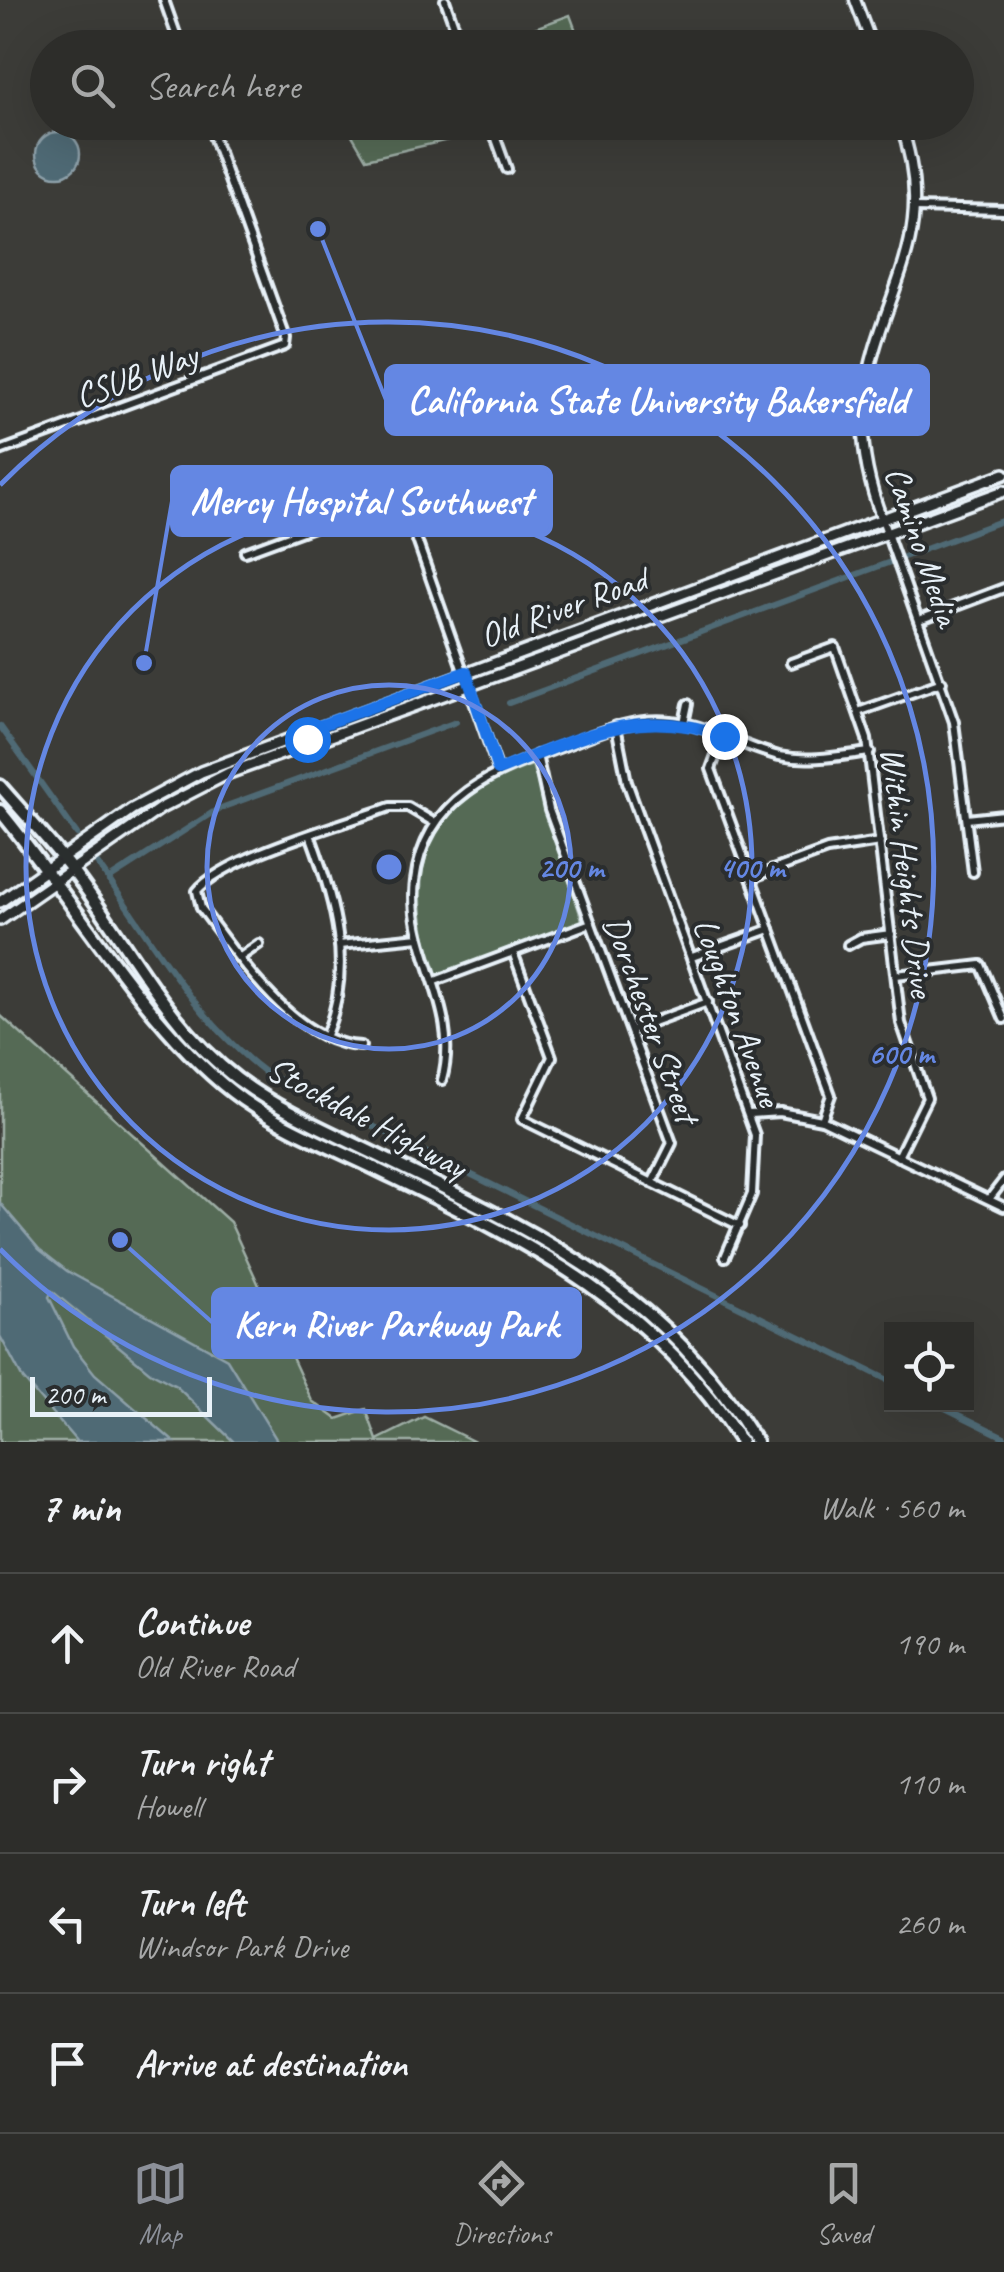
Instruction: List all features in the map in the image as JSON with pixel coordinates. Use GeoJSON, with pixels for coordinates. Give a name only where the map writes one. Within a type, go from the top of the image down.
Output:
{"type":"FeatureCollection","features":[{"type":"Feature","properties":{"kind":"main road","name":"Old River Road"},"geometry":{"type":"LineString","coordinates":[[0,902],[177,783],[308,730],[1004,474]]}},
{"type":"Feature","properties":{"kind":"main road","name":"Old River Road"},"geometry":{"type":"LineString","coordinates":[[0,920],[183,795],[264,761],[1004,491]]}},
{"type":"Feature","properties":{"kind":"main road"},"geometry":{"type":"LineString","coordinates":[[264,761],[273,752],[305,741],[308,730]]}},
{"type":"Feature","properties":{"kind":"main road","name":"Stockdale Highway"},"geometry":{"type":"LineString","coordinates":[[0,789],[63,858],[189,1031],[231,1074],[267,1099],[570,1252],[640,1304],[706,1370],[754,1438]]}},
{"type":"Feature","properties":{"kind":"main road","name":"Stockdale Highway"},"geometry":{"type":"LineString","coordinates":[[0,811],[133,984],[197,1060],[244,1100],[540,1250],[601,1290],[651,1332],[695,1378],[741,1442]]}},
{"type":"Feature","properties":{"kind":"main road"},"geometry":{"type":"LineString","coordinates":[[133,984],[146,988],[177,1025],[189,1031]]}},
{"type":"Feature","properties":{"kind":"main road"},"geometry":{"type":"LineString","coordinates":[[438,1200],[444,1196],[491,1218],[505,1218]]}},
{"type":"Feature","properties":{"kind":"main road"},"geometry":{"type":"LineString","coordinates":[[695,1378],[707,1382],[754,1438]]}},
{"type":"Feature","properties":{"kind":"street"},"geometry":{"type":"LineString","coordinates":[[164,0],[175,30]]}},
{"type":"Feature","properties":{"kind":"street"},"geometry":{"type":"LineString","coordinates":[[445,0],[456,30]]}},
{"type":"Feature","properties":{"kind":"street"},"geometry":{"type":"LineString","coordinates":[[856,0],[867,30]]}},
{"type":"Feature","properties":{"kind":"street","name":"CSUB Way"},"geometry":{"type":"LineString","coordinates":[[0,452],[286,343],[214,140]]}},
{"type":"Feature","properties":{"kind":"street"},"geometry":{"type":"LineString","coordinates":[[497,140],[507,168]]}},
{"type":"Feature","properties":{"kind":"street","name":"Camino Media"},"geometry":{"type":"LineString","coordinates":[[905,140],[913,171],[915,208],[908,260],[872,363],[863,413],[866,466],[954,722],[973,872]]}},
{"type":"Feature","properties":{"kind":"street"},"geometry":{"type":"LineString","coordinates":[[915,208],[1004,210]]}},
{"type":"Feature","properties":{"kind":"street"},"geometry":{"type":"LineString","coordinates":[[245,552],[401,495],[472,687],[498,770]]}},
{"type":"Feature","properties":{"kind":"street"},"geometry":{"type":"LineString","coordinates":[[919,620],[1003,591]]}},
{"type":"Feature","properties":{"kind":"street","name":"Within Heights Drive"},"geometry":{"type":"LineString","coordinates":[[791,664],[834,648],[870,752],[904,1036],[927,1098],[898,1157]]}},
{"type":"Feature","properties":{"kind":"street"},"geometry":{"type":"LineString","coordinates":[[858,712],[942,682]]}},
{"type":"Feature","properties":{"kind":"street"},"geometry":{"type":"LineString","coordinates":[[684,723],[688,704]]}},
{"type":"Feature","properties":{"kind":"street"},"geometry":{"type":"LineString","coordinates":[[442,1080],[448,1028],[419,936],[415,878],[435,823],[463,791],[498,770],[616,726],[658,720],[684,723],[793,758],[870,752]]}},
{"type":"Feature","properties":{"kind":"street","name":"Loughton Avenue"},"geometry":{"type":"LineString","coordinates":[[616,726],[628,782],[750,1114],[757,1166],[740,1226],[724,1257]]}},
{"type":"Feature","properties":{"kind":"street"},"geometry":{"type":"LineString","coordinates":[[724,736],[711,769],[832,1095],[822,1120]]}},
{"type":"Feature","properties":{"kind":"street","name":"Dorchester Street"},"geometry":{"type":"LineString","coordinates":[[537,755],[549,810],[672,1142],[652,1183]]}},
{"type":"Feature","properties":{"kind":"street"},"geometry":{"type":"LineString","coordinates":[[361,1046],[348,1046],[326,1035],[282,1006],[201,908],[198,891],[206,880],[234,865],[400,805],[435,823]]}},
{"type":"Feature","properties":{"kind":"street"},"geometry":{"type":"LineString","coordinates":[[967,819],[1004,815]]}},
{"type":"Feature","properties":{"kind":"street"},"geometry":{"type":"LineString","coordinates":[[310,837],[334,904],[339,944],[340,988],[326,1035]]}},
{"type":"Feature","properties":{"kind":"street"},"geometry":{"type":"LineString","coordinates":[[751,878],[827,850],[880,842]]}},
{"type":"Feature","properties":{"kind":"street"},"geometry":{"type":"LineString","coordinates":[[435,980],[591,923]]}},
{"type":"Feature","properties":{"kind":"street"},"geometry":{"type":"LineString","coordinates":[[692,957],[770,929]]}},
{"type":"Feature","properties":{"kind":"street"},"geometry":{"type":"LineString","coordinates":[[848,945],[861,938],[891,934]]}},
{"type":"Feature","properties":{"kind":"street"},"geometry":{"type":"LineString","coordinates":[[339,944],[419,936]]}},
{"type":"Feature","properties":{"kind":"street"},"geometry":{"type":"LineString","coordinates":[[239,958],[259,944]]}},
{"type":"Feature","properties":{"kind":"street"},"geometry":{"type":"LineString","coordinates":[[513,952],[552,1057],[522,1119],[740,1226]]}},
{"type":"Feature","properties":{"kind":"street"},"geometry":{"type":"LineString","coordinates":[[896,975],[981,965],[1004,1018]]}},
{"type":"Feature","properties":{"kind":"street"},"geometry":{"type":"LineString","coordinates":[[630,1030],[708,1002]]}},
{"type":"Feature","properties":{"kind":"street"},"geometry":{"type":"LineString","coordinates":[[750,1114],[794,1113],[822,1120],[1004,1207]]}},
{"type":"Feature","properties":{"kind":"street"},"geometry":{"type":"LineString","coordinates":[[990,1198],[1004,1180]]}},
{"type":"Feature","properties":{"kind":"green space"},"geometry":{"type":"Polygon","coordinates":[[[570,15],[576,30],[529,30],[570,15]]]}},
{"type":"Feature","properties":{"kind":"green space"},"geometry":{"type":"Polygon","coordinates":[[[355,140],[448,140],[366,159],[355,140]]]}},
{"type":"Feature","properties":{"kind":"green space"},"geometry":{"type":"Polygon","coordinates":[[[532,765],[583,923],[437,977],[421,905],[422,874],[430,846],[444,821],[466,799],[532,765]]]}},
{"type":"Feature","properties":{"kind":"green space"},"geometry":{"type":"Polygon","coordinates":[[[0,1015],[230,1222],[312,1401],[337,1419],[366,1409],[377,1440],[424,1417],[475,1442],[0,1442],[0,1015]]]}},
{"type":"Feature","properties":{"kind":"water"},"geometry":{"type":"Polygon","coordinates":[[[41,140],[75,140],[80,154],[74,170],[58,176],[42,170],[36,154],[41,140]]]}},
{"type":"Feature","properties":{"kind":"water"},"geometry":{"type":"Polygon","coordinates":[[[0,1203],[39,1249],[67,1271],[227,1359],[278,1442],[234,1442],[176,1386],[150,1372],[52,1291],[49,1297],[73,1346],[95,1374],[174,1442],[77,1442],[23,1379],[0,1336],[0,1203]]]}},
{"type":"Feature","properties":{"kind":"waterway"},"geometry":{"type":"LineString","coordinates":[[509,703],[1004,520]]}},
{"type":"Feature","properties":{"kind":"waterway"},"geometry":{"type":"LineString","coordinates":[[109,879],[218,809],[456,722]]}},
{"type":"Feature","properties":{"kind":"waterway"},"geometry":{"type":"LineString","coordinates":[[0,726],[77,834]]}},
{"type":"Feature","properties":{"kind":"waterway"},"geometry":{"type":"LineString","coordinates":[[97,863],[195,1002],[267,1074],[884,1378]]}},
{"type":"Feature","properties":{"kind":"waterway"},"geometry":{"type":"LineString","coordinates":[[953,1412],[1004,1437]]}},
{"type":"Feature","properties":{"kind":"place","name":"California State University Bakersfield"},"geometry":{"type":"Point","coordinates":[318,229]}},
{"type":"Feature","properties":{"kind":"place","name":"Mercy Hospital Southwest"},"geometry":{"type":"Point","coordinates":[144,663]}},
{"type":"Feature","properties":{"kind":"place","name":"Kern River Parkway Park"},"geometry":{"type":"Point","coordinates":[120,1240]}},
{"type":"Feature","properties":{"kind":"route"},"geometry":{"type":"LineString","coordinates":[[307,739],[308,730],[466,672],[498,770],[629,723],[672,721],[724,736]]}}]}
